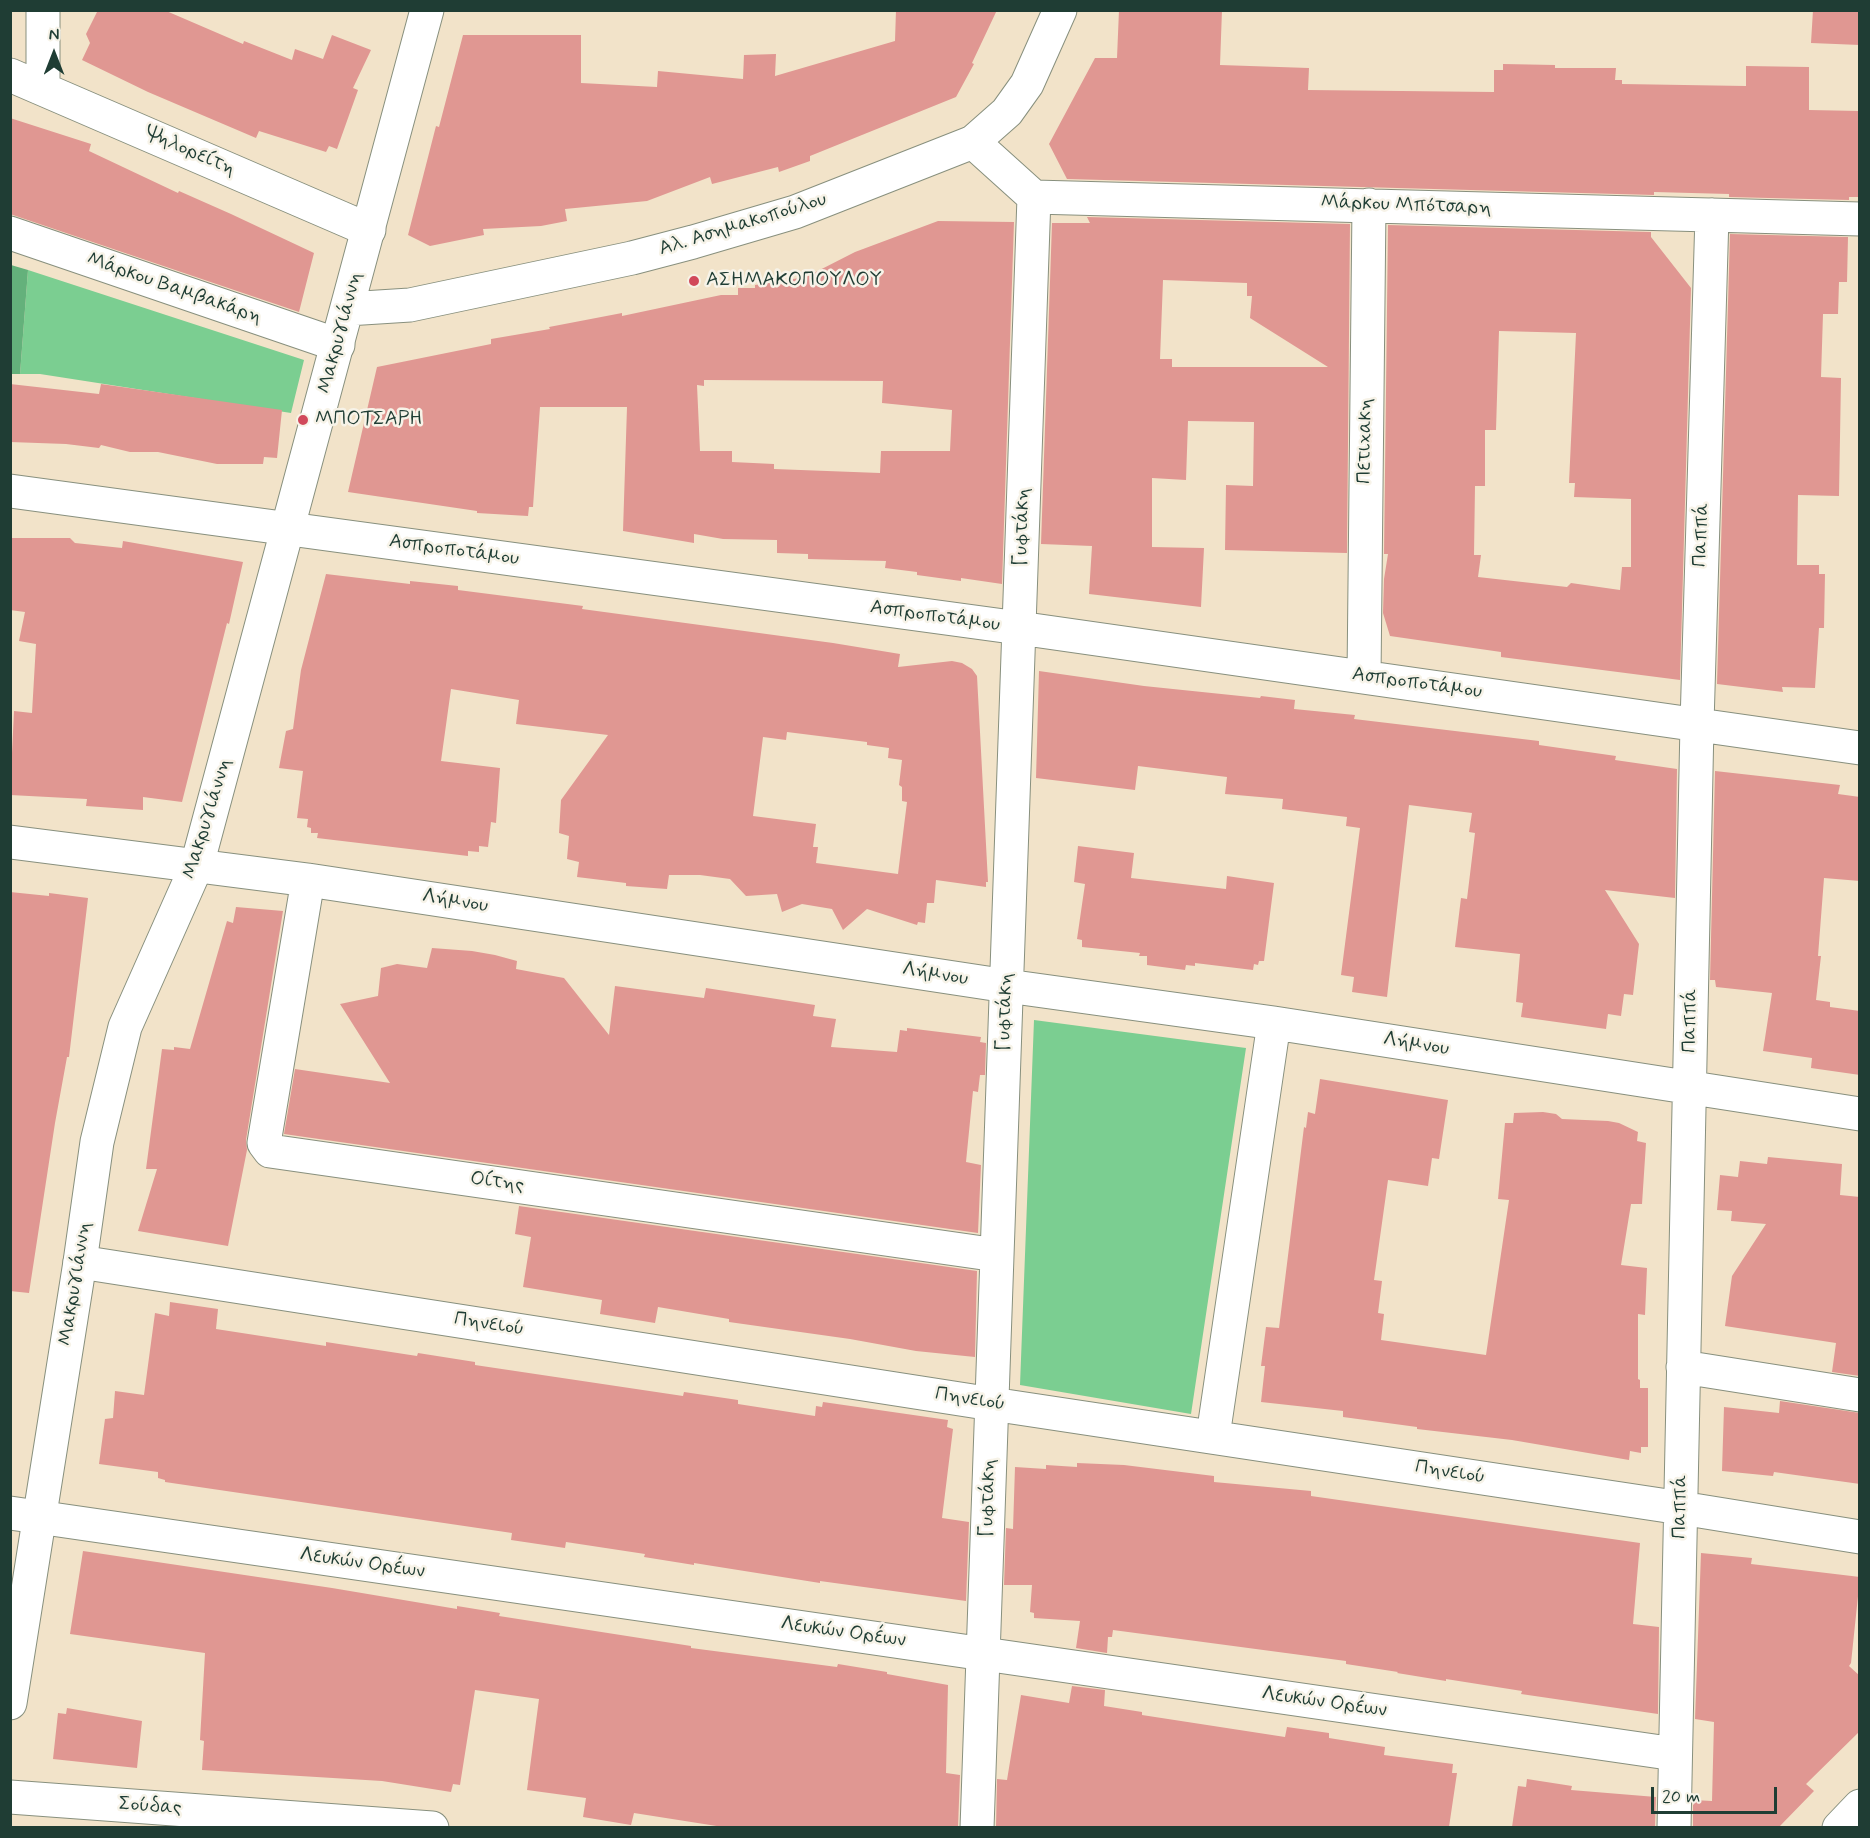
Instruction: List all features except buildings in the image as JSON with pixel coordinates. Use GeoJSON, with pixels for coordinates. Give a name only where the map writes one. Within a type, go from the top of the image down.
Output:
{"type":"FeatureCollection","features":[{"type":"Feature","properties":{"kind":"street"},"geometry":{"type":"LineString","coordinates":[[43,10],[43,87]]}},
{"type":"Feature","properties":{"kind":"street","name":"Μακρυγιάννη"},"geometry":{"type":"LineString","coordinates":[[10,1703],[25,1516],[80,1262],[97,1142],[125,1027],[197,865],[428,10]]}},
{"type":"Feature","properties":{"kind":"street","name":"Αλ. Ασημακοπούλου"},"geometry":{"type":"LineString","coordinates":[[347,309],[411,305],[683,245],[795,212],[973,142],[1007,112],[1027,84],[1060,10]]}},
{"type":"Feature","properties":{"kind":"street","name":"Ψηλορείτη"},"geometry":{"type":"LineString","coordinates":[[10,75],[43,87],[369,230]]}},
{"type":"Feature","properties":{"kind":"street"},"geometry":{"type":"LineString","coordinates":[[973,142],[1034,197]]}},
{"type":"Feature","properties":{"kind":"street","name":"Μάρκου Μπότσαρη"},"geometry":{"type":"LineString","coordinates":[[1034,197],[1860,219]]}},
{"type":"Feature","properties":{"kind":"street","name":"Γυφτάκη"},"geometry":{"type":"LineString","coordinates":[[977,1827],[1034,197]]}},
{"type":"Feature","properties":{"kind":"street","name":"Πετιχακη"},"geometry":{"type":"LineString","coordinates":[[1364,677],[1369,205]]}},
{"type":"Feature","properties":{"kind":"street","name":"Παππά"},"geometry":{"type":"LineString","coordinates":[[1674,1827],[1697,724],[1712,215]]}},
{"type":"Feature","properties":{"kind":"street","name":"Μάρκου Βαμβακάρη"},"geometry":{"type":"LineString","coordinates":[[10,233],[338,345]]}},
{"type":"Feature","properties":{"kind":"street","name":"Ασπροποτάμου"},"geometry":{"type":"LineString","coordinates":[[10,491],[1019,628],[1860,747]]}},
{"type":"Feature","properties":{"kind":"street","name":"Λήμνου"},"geometry":{"type":"LineString","coordinates":[[10,842],[308,880],[1007,986],[1274,1023],[1860,1114]]}},
{"type":"Feature","properties":{"kind":"street","name":"Οίτης"},"geometry":{"type":"LineString","coordinates":[[308,880],[264,1143],[270,1151],[997,1256]]}},
{"type":"Feature","properties":{"kind":"street"},"geometry":{"type":"LineString","coordinates":[[1213,1436],[1274,1023]]}},
{"type":"Feature","properties":{"kind":"street","name":"Πηνειού"},"geometry":{"type":"LineString","coordinates":[[80,1262],[1860,1537]]}},
{"type":"Feature","properties":{"kind":"street"},"geometry":{"type":"LineString","coordinates":[[1683,1367],[1860,1395]]}},
{"type":"Feature","properties":{"kind":"street","name":"Λευκών Ορέων"},"geometry":{"type":"LineString","coordinates":[[25,1516],[1675,1754]]}},
{"type":"Feature","properties":{"kind":"street","name":"Σούδας"},"geometry":{"type":"LineString","coordinates":[[10,1797],[432,1827]]}},
{"type":"Feature","properties":{"kind":"street"},"geometry":{"type":"LineString","coordinates":[[1839,1827],[1860,1806]]}},
{"type":"Feature","properties":{"kind":"green space"},"geometry":{"type":"Polygon","coordinates":[[[11,265],[28,270],[20,374],[11,374],[11,265]]]}},
{"type":"Feature","properties":{"kind":"green space"},"geometry":{"type":"Polygon","coordinates":[[[28,270],[304,360],[291,413],[40,374],[20,374],[28,270]]]}},
{"type":"Feature","properties":{"kind":"green space"},"geometry":{"type":"Polygon","coordinates":[[[1034,1020],[1246,1048],[1191,1414],[1020,1385],[1034,1020]]]}},
{"type":"Feature","properties":{"kind":"place","name":"ΑΣΗΜΑΚΟΠΟΥΛΟΥ"},"geometry":{"type":"Point","coordinates":[694,281]}},
{"type":"Feature","properties":{"kind":"place","name":"ΜΠΟΤΣΑΡΗ"},"geometry":{"type":"Point","coordinates":[303,420]}}]}
